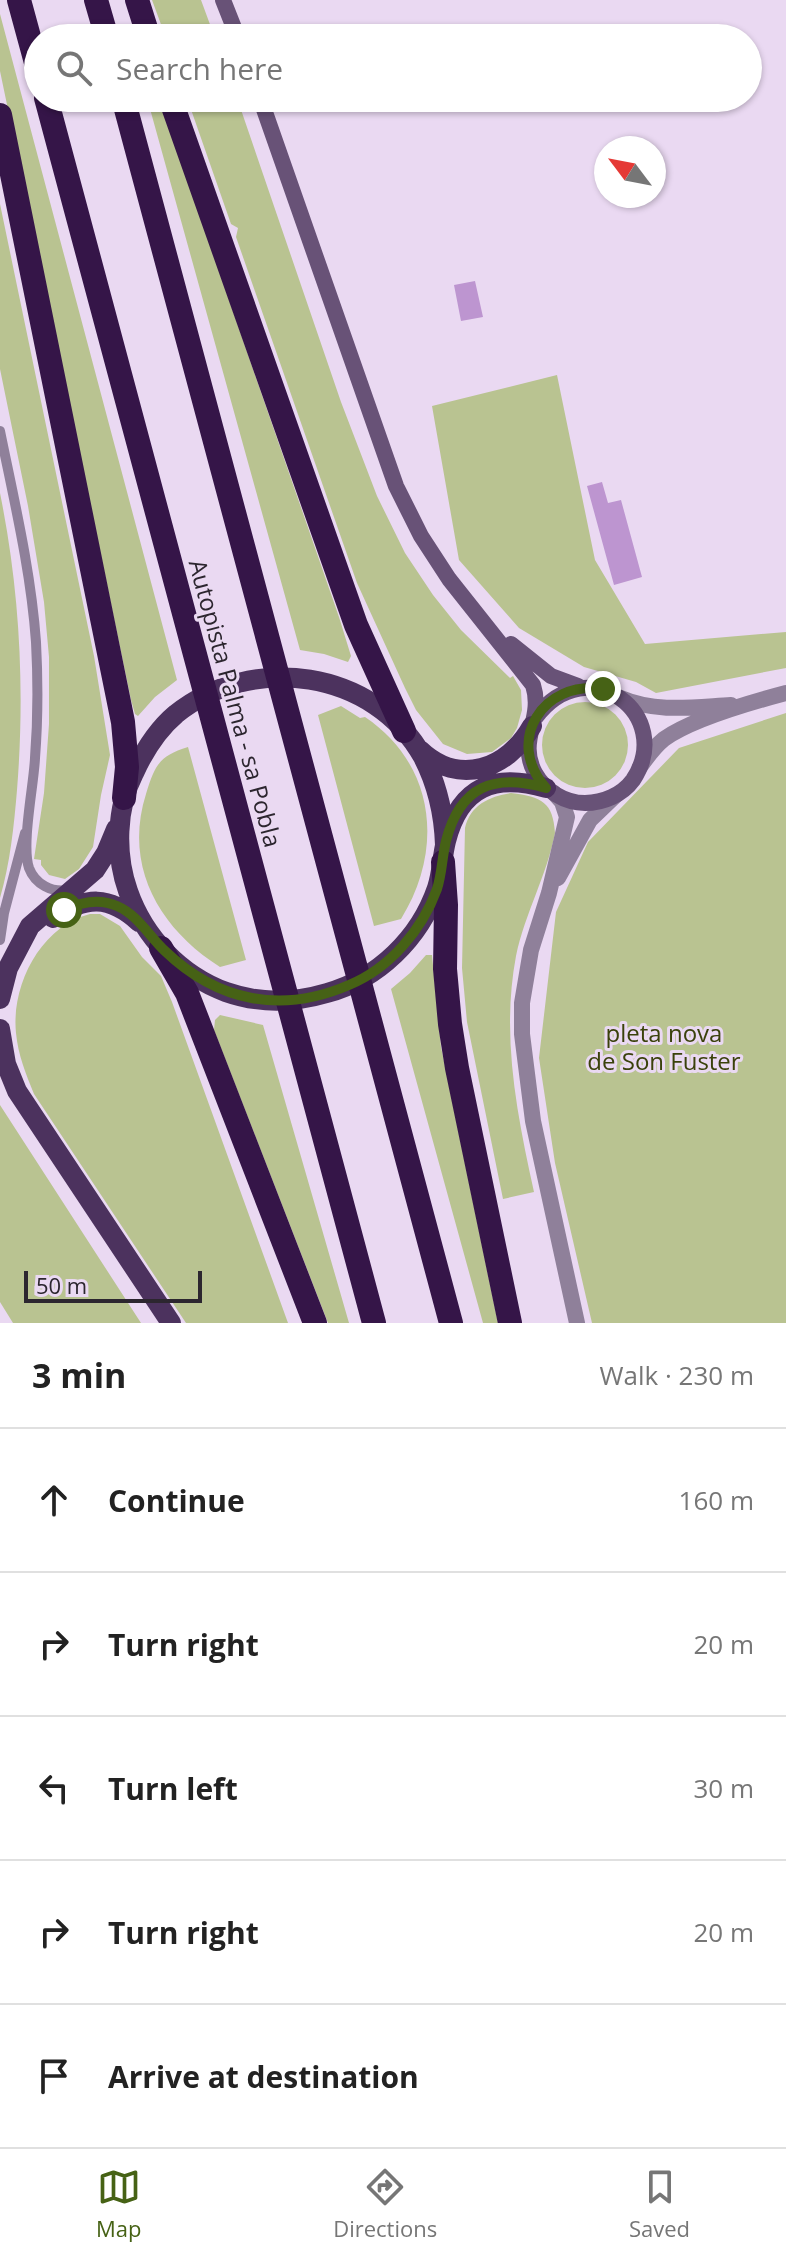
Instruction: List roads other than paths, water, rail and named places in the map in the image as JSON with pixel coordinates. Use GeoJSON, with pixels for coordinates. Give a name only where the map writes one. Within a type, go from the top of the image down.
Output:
{"type":"FeatureCollection","features":[{"type":"Feature","properties":{"kind":"highway"},"geometry":{"type":"LineString","coordinates":[[19,0],[26,24]]}},
{"type":"Feature","properties":{"kind":"highway"},"geometry":{"type":"LineString","coordinates":[[96,0],[103,24]]}},
{"type":"Feature","properties":{"kind":"highway"},"geometry":{"type":"LineString","coordinates":[[137,0],[145,24]]}},
{"type":"Feature","properties":{"kind":"highway","name":"Autopista Palma - sa Pobla"},"geometry":{"type":"LineString","coordinates":[[50,112],[374,1323]]}},
{"type":"Feature","properties":{"kind":"highway","name":"Autopista Palma - sa Pobla"},"geometry":{"type":"LineString","coordinates":[[127,112],[451,1323]]}},
{"type":"Feature","properties":{"kind":"highway"},"geometry":{"type":"LineString","coordinates":[[175,112],[356,625],[409,738]]}},
{"type":"Feature","properties":{"kind":"highway"},"geometry":{"type":"LineString","coordinates":[[0,115],[123,722],[127,767],[123,806]]}},
{"type":"Feature","properties":{"kind":"highway"},"geometry":{"type":"LineString","coordinates":[[444,853],[445,969],[450,1024],[510,1323]]}},
{"type":"Feature","properties":{"kind":"highway"},"geometry":{"type":"LineString","coordinates":[[154,939],[187,993],[315,1323]]}},
{"type":"Feature","properties":{"kind":"main road"},"geometry":{"type":"LineString","coordinates":[[0,999],[7,961],[30,926],[101,862],[142,754],[176,714],[198,700],[243,681],[293,676],[339,686],[384,712],[438,764],[459,769],[496,764],[506,758],[523,741],[534,722]]}},
{"type":"Feature","properties":{"kind":"main road"},"geometry":{"type":"LineString","coordinates":[[409,738],[424,759],[437,793],[444,822],[444,853]]}},
{"type":"Feature","properties":{"kind":"main road"},"geometry":{"type":"LineString","coordinates":[[7,961],[53,918],[82,903],[99,901],[117,906],[181,966],[226,991],[265,1001],[284,1002],[332,992],[373,972],[407,942],[437,889],[456,813],[467,799],[484,786],[512,780],[550,790]]}},
{"type":"Feature","properties":{"kind":"main road"},"geometry":{"type":"LineString","coordinates":[[123,806],[121,866],[134,907],[154,939]]}},
{"type":"Feature","properties":{"kind":"main road"},"geometry":{"type":"LineString","coordinates":[[0,1029],[6,1064],[17,1091],[171,1323]]}},
{"type":"Feature","properties":{"kind":"street"},"geometry":{"type":"LineString","coordinates":[[223,0],[232,24]]}},
{"type":"Feature","properties":{"kind":"street"},"geometry":{"type":"LineString","coordinates":[[265,112],[396,486],[438,563],[533,685],[538,706],[529,754],[535,773],[562,802],[567,817],[528,964],[522,1003],[522,1034],[533,1121],[577,1323]]}},
{"type":"Feature","properties":{"kind":"street"},"geometry":{"type":"LineString","coordinates":[[487,626],[564,683],[603,689],[637,705],[744,704]]}},
{"type":"Feature","properties":{"kind":"street"},"geometry":{"type":"LineString","coordinates":[[534,722],[553,698],[583,687]]}},
{"type":"Feature","properties":{"kind":"street"},"geometry":{"type":"LineString","coordinates":[[549,893],[590,820],[630,783],[656,746],[674,733],[744,704],[786,693]]}},
{"type":"Feature","properties":{"kind":"street"},"geometry":{"type":"LineString","coordinates":[[621,698],[635,713],[642,731],[644,749],[640,767]]}},
{"type":"Feature","properties":{"kind":"street"},"geometry":{"type":"LineString","coordinates":[[550,790],[581,803],[599,802],[616,795]]}},
{"type":"Feature","properties":{"kind":"lane"},"geometry":{"type":"LineString","coordinates":[[0,431],[18,520],[36,642],[35,759],[28,862],[33,875],[53,890],[75,888]]}},
{"type":"Feature","properties":{"kind":"lane"},"geometry":{"type":"LineString","coordinates":[[0,940],[29,816]]}},
{"type":"Feature","properties":{"kind":"park label","name":"pleta nova de Son Fuster"},"geometry":{"type":"Point","coordinates":[664,1046]}}]}
